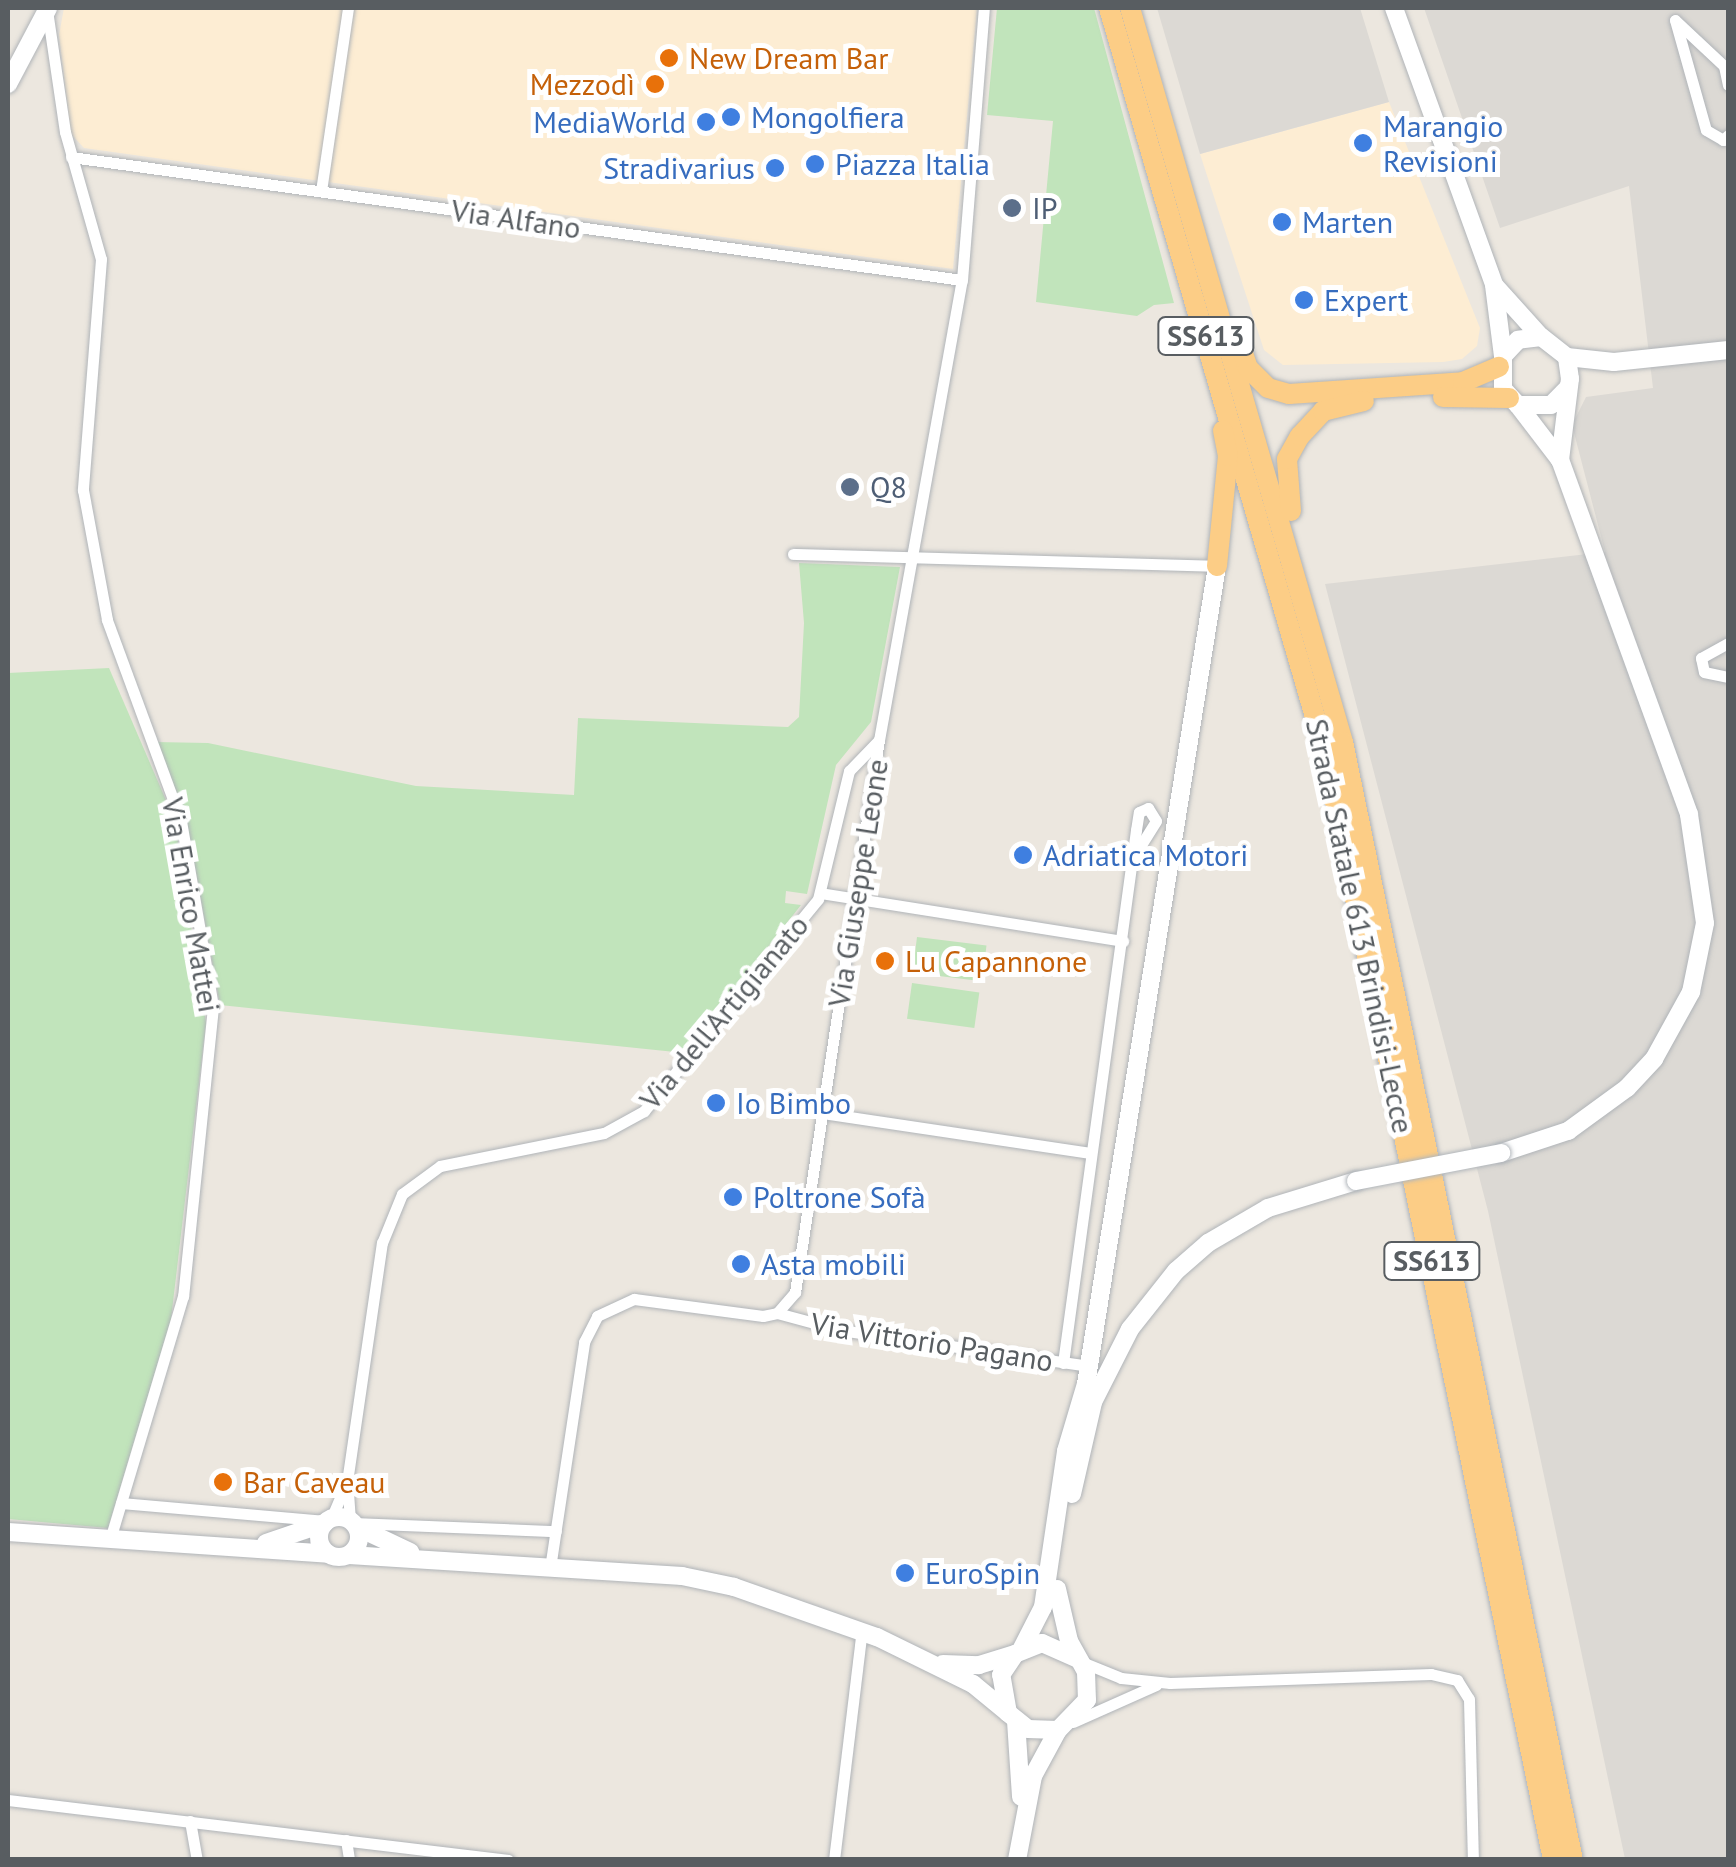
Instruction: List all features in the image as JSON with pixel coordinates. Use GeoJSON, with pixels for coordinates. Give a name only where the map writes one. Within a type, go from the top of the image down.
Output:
{"type":"FeatureCollection","features":[{"type":"Feature","properties":{"kind":"highway","name":"Strada Statale 613 Brindisi-Lecce"},"geometry":{"type":"LineString","coordinates":[[1108,8],[1324,748],[1553,1860]]}},
{"type":"Feature","properties":{"kind":"highway","name":"Strada Statale 613 Brindisi-Lecce"},"geometry":{"type":"LineString","coordinates":[[1130,8],[1343,742],[1573,1860]]}},
{"type":"Feature","properties":{"kind":"highway"},"geometry":{"type":"LineString","coordinates":[[1181,178],[1203,217],[1248,368],[1268,388],[1322,395],[1463,382],[1501,361]]}},
{"type":"Feature","properties":{"kind":"highway"},"geometry":{"type":"LineString","coordinates":[[1186,268],[1184,292],[1228,456],[1217,566]]}},
{"type":"Feature","properties":{"kind":"highway"},"geometry":{"type":"LineString","coordinates":[[1316,645],[1315,598],[1285,488],[1286,460],[1300,436],[1322,411],[1360,401],[1514,401]]}},
{"type":"Feature","properties":{"kind":"street"},"geometry":{"type":"LineString","coordinates":[[322,191],[348,8]]}},
{"type":"Feature","properties":{"kind":"street","name":"Via Giuseppe Leone"},"geometry":{"type":"LineString","coordinates":[[776,1313],[795,1292],[880,740],[962,280],[984,8]]}},
{"type":"Feature","properties":{"kind":"street"},"geometry":{"type":"LineString","coordinates":[[1022,1650],[1048,1622],[1093,1402],[1154,1296],[1208,1242],[1268,1208],[1356,1181],[1501,1153],[1568,1130],[1597,1113],[1654,1059],[1691,992],[1705,922],[1689,814],[1560,460],[1514,401],[1501,361],[1494,285],[1394,8]]}},
{"type":"Feature","properties":{"kind":"street"},"geometry":{"type":"LineString","coordinates":[[8,82],[48,9]]}},
{"type":"Feature","properties":{"kind":"street","name":"Via Enrico Mattei"},"geometry":{"type":"LineString","coordinates":[[48,9],[71,156],[101,259],[83,490],[107,620],[181,821],[213,1020],[183,1296],[110,1540]]}},
{"type":"Feature","properties":{"kind":"street"},"geometry":{"type":"LineString","coordinates":[[1673,14],[1724,66],[1728,85]]}},
{"type":"Feature","properties":{"kind":"street"},"geometry":{"type":"LineString","coordinates":[[1673,14],[1706,130],[1723,140],[1728,135]]}},
{"type":"Feature","properties":{"kind":"street","name":"Via Alfano"},"geometry":{"type":"LineString","coordinates":[[71,156],[962,280]]}},
{"type":"Feature","properties":{"kind":"street"},"geometry":{"type":"LineString","coordinates":[[1494,285],[1540,337],[1567,356],[1614,362],[1728,350]]}},
{"type":"Feature","properties":{"kind":"street"},"geometry":{"type":"LineString","coordinates":[[1501,361],[1518,340],[1540,337]]}},
{"type":"Feature","properties":{"kind":"street"},"geometry":{"type":"LineString","coordinates":[[1560,460],[1569,384],[1567,356]]}},
{"type":"Feature","properties":{"kind":"street"},"geometry":{"type":"LineString","coordinates":[[1514,401],[1551,405],[1569,384],[1614,362]]}},
{"type":"Feature","properties":{"kind":"street"},"geometry":{"type":"LineString","coordinates":[[793,554],[1217,566],[1090,1366],[1066,1450],[1043,1607],[1000,1688],[1012,1717],[1017,1858]]}},
{"type":"Feature","properties":{"kind":"street"},"geometry":{"type":"LineString","coordinates":[[1728,643],[1701,658],[1704,672],[1716,680],[1728,677]]}},
{"type":"Feature","properties":{"kind":"street","name":"Via dell'Artigianato"},"geometry":{"type":"LineString","coordinates":[[341,1522],[382,1244],[402,1194],[440,1166],[604,1132],[644,1111],[820,893],[849,771],[880,740]]}},
{"type":"Feature","properties":{"kind":"street"},"geometry":{"type":"LineString","coordinates":[[1063,1363],[1090,1153],[1138,850]]}},
{"type":"Feature","properties":{"kind":"street"},"geometry":{"type":"LineString","coordinates":[[820,893],[1122,941]]}},
{"type":"Feature","properties":{"kind":"street"},"geometry":{"type":"LineString","coordinates":[[824,1113],[1090,1153]]}},
{"type":"Feature","properties":{"kind":"street"},"geometry":{"type":"LineString","coordinates":[[550,1568],[584,1342],[597,1316],[634,1299],[776,1313]]}},
{"type":"Feature","properties":{"kind":"street","name":"Via Vittorio Pagano"},"geometry":{"type":"LineString","coordinates":[[776,1313],[840,1330],[1090,1366]]}},
{"type":"Feature","properties":{"kind":"street","name":"Via dell'Artigianato"},"geometry":{"type":"LineString","coordinates":[[341,1522],[347,1482]]}},
{"type":"Feature","properties":{"kind":"street"},"geometry":{"type":"LineString","coordinates":[[122,1503],[341,1522],[556,1531]]}},
{"type":"Feature","properties":{"kind":"street"},"geometry":{"type":"LineString","coordinates":[[328,1554],[319,1539],[341,1522]]}},
{"type":"Feature","properties":{"kind":"street"},"geometry":{"type":"LineString","coordinates":[[341,1522],[359,1542],[349,1554]]}},
{"type":"Feature","properties":{"kind":"street"},"geometry":{"type":"LineString","coordinates":[[241,1549],[341,1522],[439,1561]]}},
{"type":"Feature","properties":{"kind":"street"},"geometry":{"type":"LineString","coordinates":[[8,1532],[682,1576],[785,1601],[862,1630],[974,1684],[1028,1729],[1064,1727],[1128,1692],[1170,1682]]}},
{"type":"Feature","properties":{"kind":"street"},"geometry":{"type":"LineString","coordinates":[[1017,1858],[1033,1776],[1089,1686],[1057,1589]]}},
{"type":"Feature","properties":{"kind":"street"},"geometry":{"type":"LineString","coordinates":[[834,1860],[862,1630]]}},
{"type":"Feature","properties":{"kind":"street"},"geometry":{"type":"LineString","coordinates":[[913,1654],[963,1666],[1056,1645],[1121,1678],[1170,1682],[1430,1674],[1457,1680],[1469,1699],[1473,1860]]}},
{"type":"Feature","properties":{"kind":"street"},"geometry":{"type":"LineString","coordinates":[[8,1800],[508,1860]]}},
{"type":"Feature","properties":{"kind":"street"},"geometry":{"type":"LineString","coordinates":[[190,1820],[197,1860]]}},
{"type":"Feature","properties":{"kind":"street"},"geometry":{"type":"LineString","coordinates":[[346,1840],[349,1860]]}},
{"type":"Feature","properties":{"kind":"shaded area"},"geometry":{"type":"Polygon","coordinates":[[[64,8],[977,8],[953,269],[84,148],[71,134],[59,35],[64,8]]]}},
{"type":"Feature","properties":{"kind":"shaded area"},"geometry":{"type":"Polygon","coordinates":[[[1157,8],[1360,8],[1389,102],[1200,154],[1157,8]]]}},
{"type":"Feature","properties":{"kind":"shaded area"},"geometry":{"type":"Polygon","coordinates":[[[1424,8],[1728,8],[1728,1859],[1625,1859],[1488,1211],[1325,584],[1605,552],[1572,425],[1586,397],[1653,388],[1629,186],[1500,228],[1424,8]]]}},
{"type":"Feature","properties":{"kind":"shaded area"},"geometry":{"type":"Polygon","coordinates":[[[1389,102],[1480,328],[1477,346],[1462,359],[1443,362],[1283,365],[1264,350],[1200,154],[1389,102]]]}},
{"type":"Feature","properties":{"kind":"green space"},"geometry":{"type":"Polygon","coordinates":[[[997,8],[1094,8],[1174,303],[1154,305],[1137,316],[1036,302],[1053,121],[987,115],[997,8]]]}},
{"type":"Feature","properties":{"kind":"green space"},"geometry":{"type":"Polygon","coordinates":[[[799,563],[900,567],[871,722],[836,765],[807,894],[786,891],[785,903],[801,905],[681,1058],[675,1052],[220,1005],[186,817],[155,742],[208,743],[416,786],[574,795],[578,718],[788,727],[799,717],[804,623],[799,563]]]}},
{"type":"Feature","properties":{"kind":"green space"},"geometry":{"type":"Polygon","coordinates":[[[109,668],[175,821],[206,1023],[171,1319],[108,1528],[8,1519],[8,673],[109,668]]]}},
{"type":"Feature","properties":{"kind":"green space"},"geometry":{"type":"Polygon","coordinates":[[[917,937],[986,946],[982,981],[913,973],[917,937]]]}},
{"type":"Feature","properties":{"kind":"green space"},"geometry":{"type":"Polygon","coordinates":[[[912,983],[979,992],[974,1028],[907,1019],[912,983]]]}},
{"type":"Feature","properties":{"kind":"place","name":"New Dream Bar"},"geometry":{"type":"Point","coordinates":[669,58]}},
{"type":"Feature","properties":{"kind":"place","name":"Mezzodì"},"geometry":{"type":"Point","coordinates":[655,84]}},
{"type":"Feature","properties":{"kind":"place","name":"Mongolfiera"},"geometry":{"type":"Point","coordinates":[731,117]}},
{"type":"Feature","properties":{"kind":"place","name":"MediaWorld"},"geometry":{"type":"Point","coordinates":[706,122]}},
{"type":"Feature","properties":{"kind":"place","name":"Marangio Revisioni"},"geometry":{"type":"Point","coordinates":[1363,143]}},
{"type":"Feature","properties":{"kind":"place","name":"Piazza Italia"},"geometry":{"type":"Point","coordinates":[815,164]}},
{"type":"Feature","properties":{"kind":"place","name":"Stradivarius"},"geometry":{"type":"Point","coordinates":[775,168]}},
{"type":"Feature","properties":{"kind":"place","name":"IP"},"geometry":{"type":"Point","coordinates":[1012,208]}},
{"type":"Feature","properties":{"kind":"place","name":"Marten"},"geometry":{"type":"Point","coordinates":[1282,222]}},
{"type":"Feature","properties":{"kind":"place","name":"Expert"},"geometry":{"type":"Point","coordinates":[1304,300]}},
{"type":"Feature","properties":{"kind":"place","name":"Q8"},"geometry":{"type":"Point","coordinates":[850,487]}},
{"type":"Feature","properties":{"kind":"place","name":"Adriatica Motori"},"geometry":{"type":"Point","coordinates":[1023,855]}},
{"type":"Feature","properties":{"kind":"place","name":"Lu Capannone"},"geometry":{"type":"Point","coordinates":[885,961]}},
{"type":"Feature","properties":{"kind":"place","name":"Io Bimbo"},"geometry":{"type":"Point","coordinates":[716,1103]}},
{"type":"Feature","properties":{"kind":"place","name":"Poltrone Sofà"},"geometry":{"type":"Point","coordinates":[733,1197]}},
{"type":"Feature","properties":{"kind":"place","name":"Asta mobili"},"geometry":{"type":"Point","coordinates":[741,1264]}},
{"type":"Feature","properties":{"kind":"place","name":"Bar Caveau"},"geometry":{"type":"Point","coordinates":[223,1482]}},
{"type":"Feature","properties":{"kind":"place","name":"EuroSpin"},"geometry":{"type":"Point","coordinates":[905,1573]}}]}
